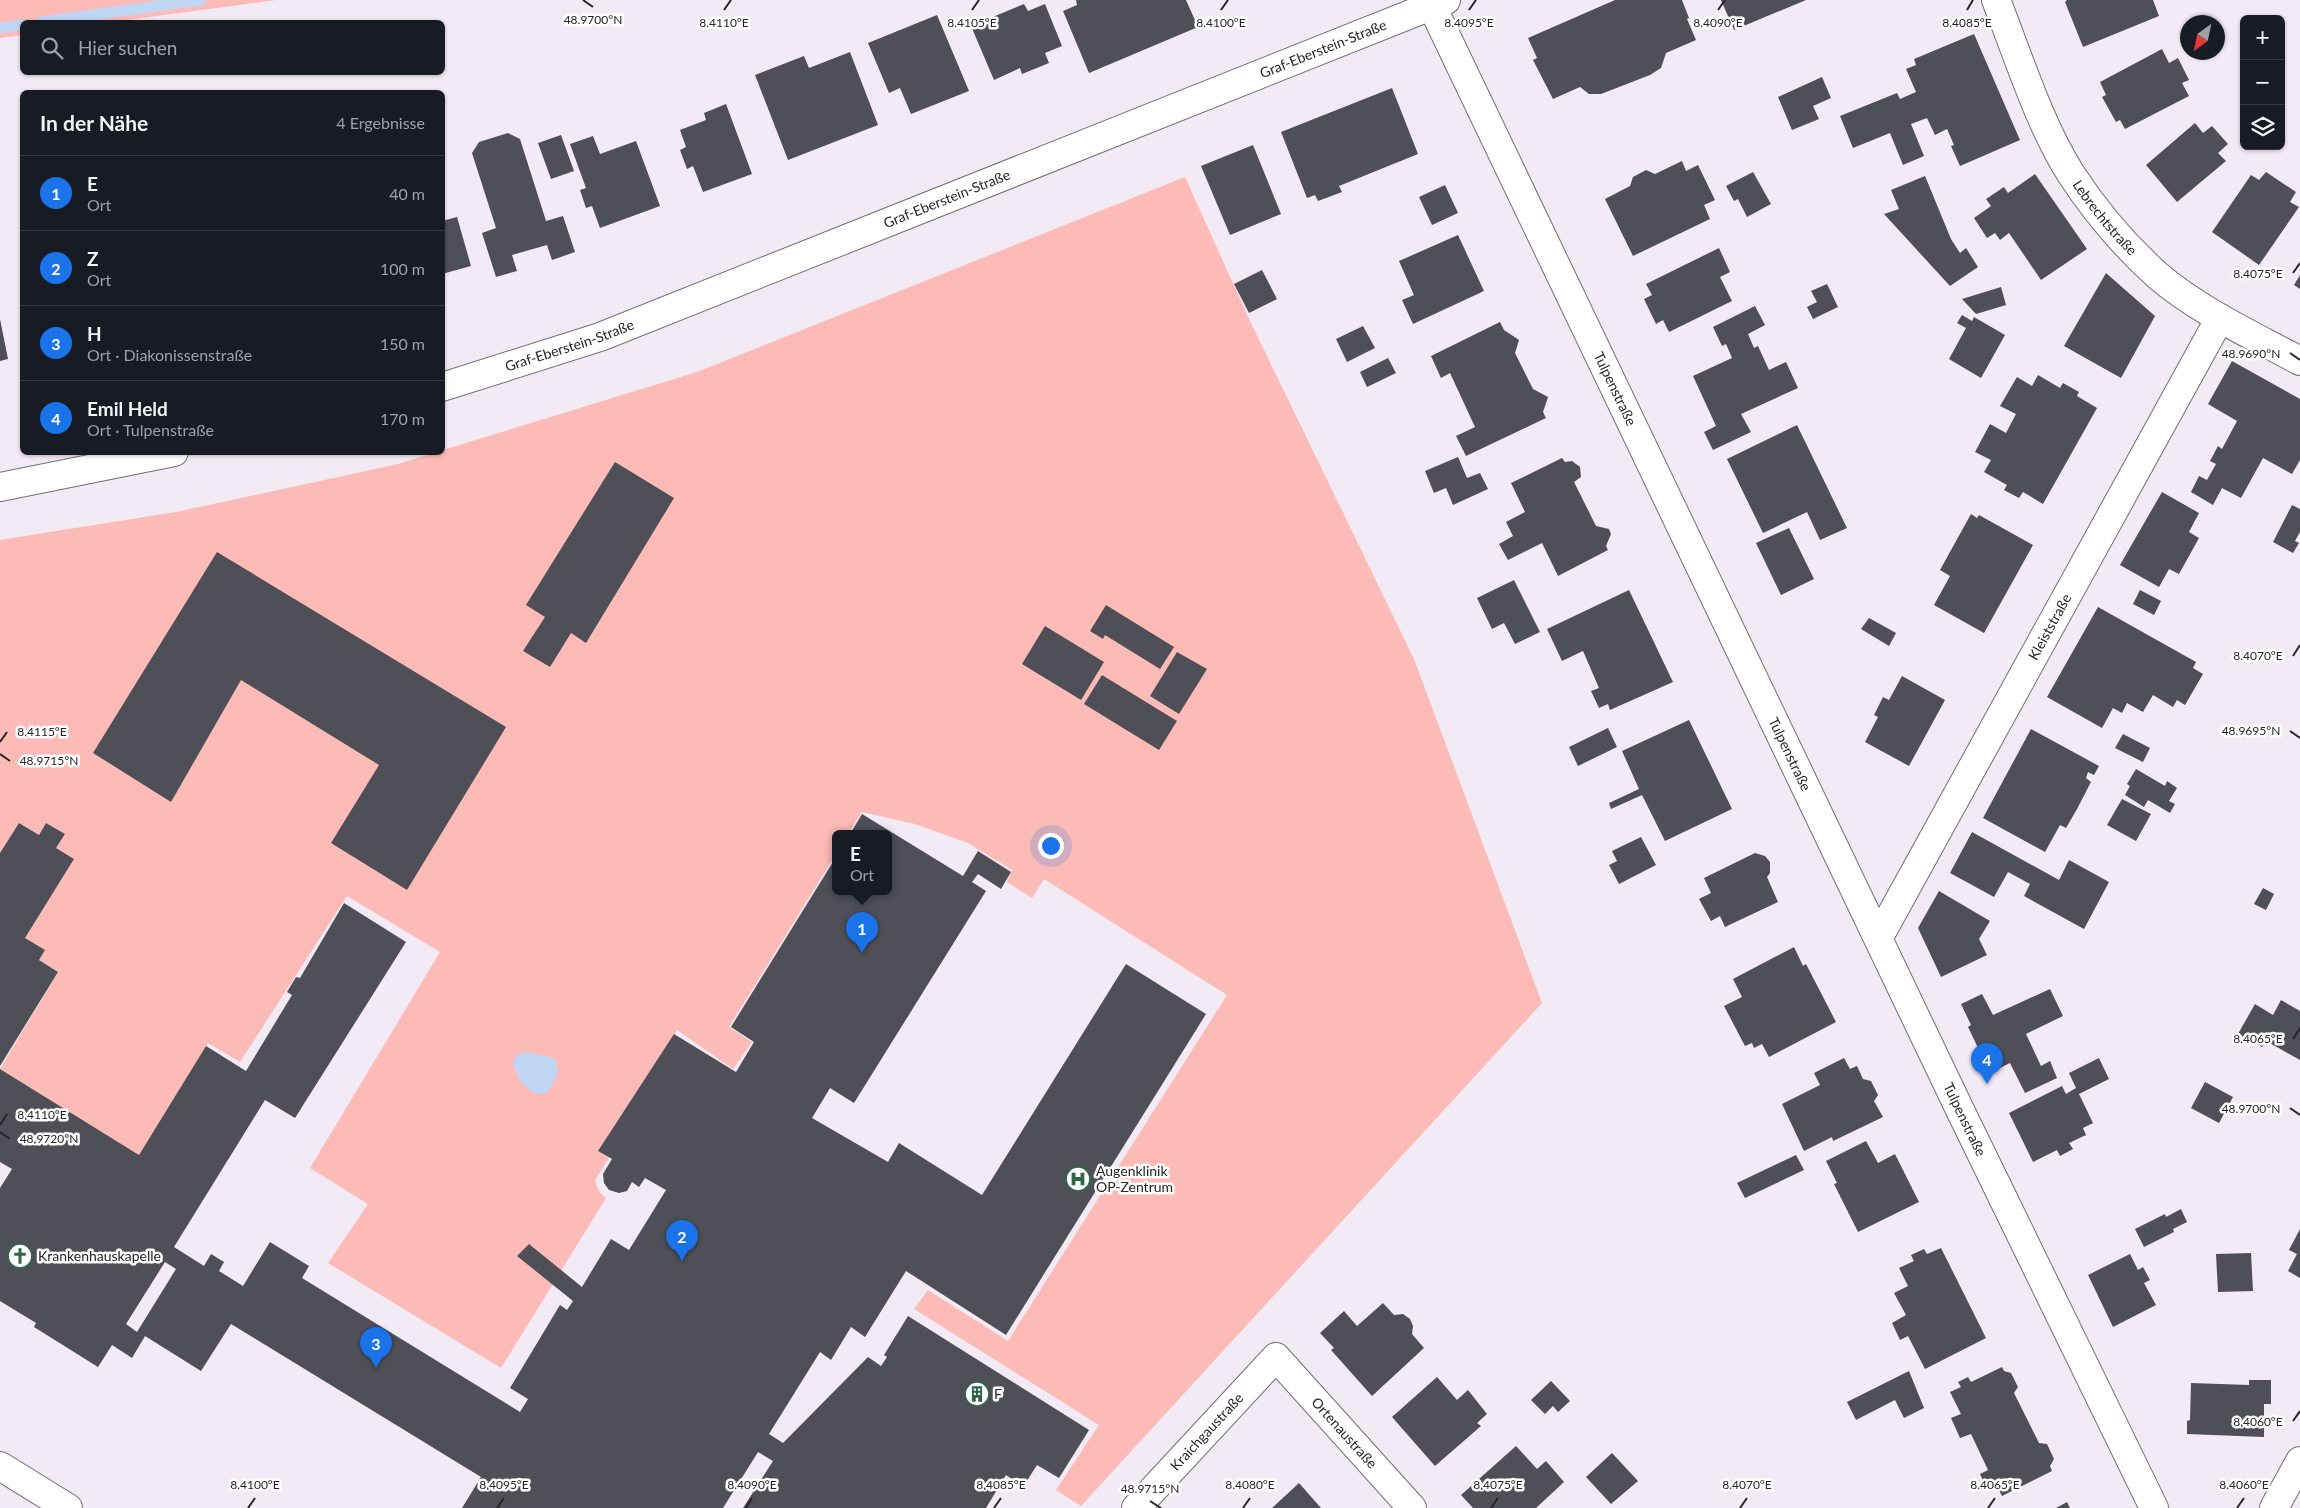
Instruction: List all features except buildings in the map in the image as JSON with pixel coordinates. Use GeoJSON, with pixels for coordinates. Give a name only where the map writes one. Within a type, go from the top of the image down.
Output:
{"type":"FeatureCollection","features":[{"type":"Feature","properties":{"kind":"street","name":"Lebrechtstraße"},"geometry":{"type":"LineString","coordinates":[[1996,0],[2046,124],[2070,173],[2124,242],[2158,276],[2220,318],[2300,361]]}},
{"type":"Feature","properties":{"kind":"street","name":"Graf-Eberstein-Straße"},"geometry":{"type":"LineString","coordinates":[[445,386],[600,337],[1436,2]]}},
{"type":"Feature","properties":{"kind":"street","name":"Tulpenstraße"},"geometry":{"type":"LineString","coordinates":[[1436,2],[1879,938],[2154,1508]]}},
{"type":"Feature","properties":{"kind":"street","name":"Kleiststraße"},"geometry":{"type":"LineString","coordinates":[[1879,938],[2220,318]]}},
{"type":"Feature","properties":{"kind":"street"},"geometry":{"type":"LineString","coordinates":[[0,486],[159,455]]}},
{"type":"Feature","properties":{"kind":"street","name":"Kraichgaustraße"},"geometry":{"type":"LineString","coordinates":[[1136,1508],[1276,1357]]}},
{"type":"Feature","properties":{"kind":"street","name":"Ortenaustraße"},"geometry":{"type":"LineString","coordinates":[[1276,1357],[1412,1508]]}},
{"type":"Feature","properties":{"kind":"street"},"geometry":{"type":"LineString","coordinates":[[2274,1508],[2300,1461]]}},
{"type":"Feature","properties":{"kind":"street"},"geometry":{"type":"LineString","coordinates":[[0,1466],[68,1508]]}},
{"type":"Feature","properties":{"kind":"shaded area"},"geometry":{"type":"Polygon","coordinates":[[[0,0],[276,0],[127,20],[20,20],[20,35],[0,38],[0,0]]]}},
{"type":"Feature","properties":{"kind":"shaded area"},"geometry":{"type":"Polygon","coordinates":[[[1185,177],[1250,321],[1414,659],[1542,1003],[1081,1506],[1056,1490],[1099,1425],[914,1309],[928,1290],[1008,1341],[1227,995],[1044,879],[1032,898],[1007,882],[1012,870],[968,843],[915,824],[862,812],[851,830],[832,830],[832,860],[729,1027],[752,1042],[733,1069],[677,1030],[598,1151],[609,1158],[595,1180],[599,1192],[606,1198],[501,1368],[328,1263],[368,1204],[310,1168],[440,952],[347,896],[240,1062],[208,1043],[139,1155],[0,1069],[58,972],[39,960],[25,938],[74,859],[56,848],[65,834],[46,823],[39,835],[19,823],[0,853],[0,540],[176,512],[398,464],[427,455],[445,455],[445,449],[697,372],[1185,177]]]}},
{"type":"Feature","properties":{"kind":"water"},"geometry":{"type":"Polygon","coordinates":[[[527,1052],[554,1058],[557,1072],[555,1080],[547,1093],[540,1094],[529,1090],[517,1074],[513,1062],[518,1054],[527,1052]]]}},
{"type":"Feature","properties":{"kind":"waterway"},"geometry":{"type":"LineString","coordinates":[[56,20],[201,0]]}},
{"type":"Feature","properties":{"kind":"waterway"},"geometry":{"type":"LineString","coordinates":[[0,28],[20,25]]}},
{"type":"Feature","properties":{"kind":"place","name":"E"},"geometry":{"type":"Point","coordinates":[862,953]}},
{"type":"Feature","properties":{"kind":"place","name":"Emil Held"},"geometry":{"type":"Point","coordinates":[1987,1084]}},
{"type":"Feature","properties":{"kind":"place","name":"Augenklinik OP-Zentrum"},"geometry":{"type":"Point","coordinates":[1078,1179]}},
{"type":"Feature","properties":{"kind":"place","name":"Krankenhauskapelle"},"geometry":{"type":"Point","coordinates":[20,1256]}},
{"type":"Feature","properties":{"kind":"place","name":"Z"},"geometry":{"type":"Point","coordinates":[682,1261]}},
{"type":"Feature","properties":{"kind":"place","name":"H"},"geometry":{"type":"Point","coordinates":[376,1368]}},
{"type":"Feature","properties":{"kind":"place","name":"F"},"geometry":{"type":"Point","coordinates":[977,1394]}}]}
